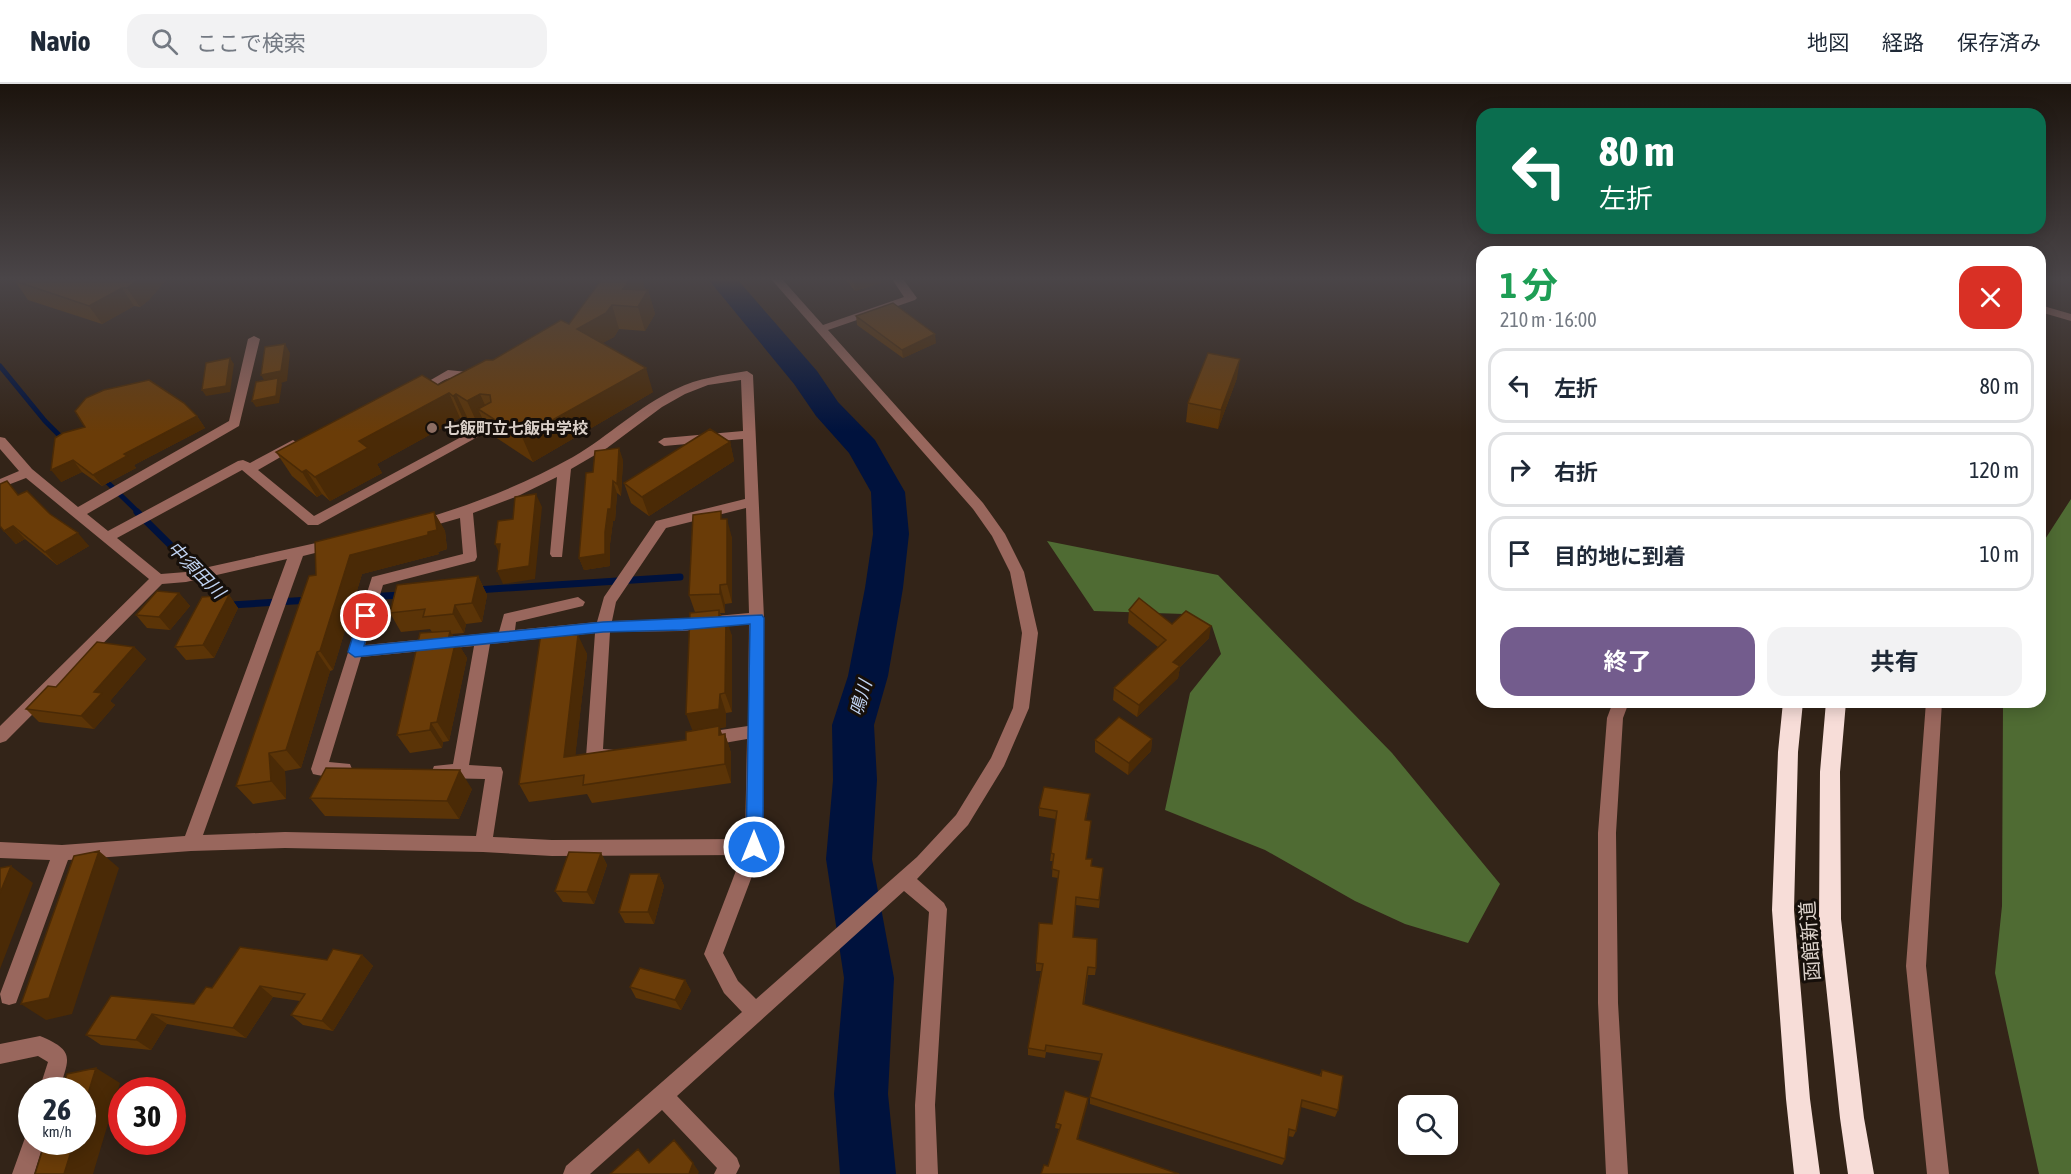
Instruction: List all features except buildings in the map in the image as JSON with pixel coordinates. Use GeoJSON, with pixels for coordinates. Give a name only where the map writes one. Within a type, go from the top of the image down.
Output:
{"type":"FeatureCollection","features":[{"type":"Feature","properties":{"kind":"highway","name":"函館新道"},"geometry":{"type":"LineString","coordinates":[[1792,708],[1788,752],[1783,910],[1798,1100],[1807,1174]]}},
{"type":"Feature","properties":{"kind":"highway","name":"函館新道"},"geometry":{"type":"LineString","coordinates":[[1835,708],[1830,772],[1830,919],[1852,1118],[1862,1174]]}},
{"type":"Feature","properties":{"kind":"street"},"geometry":{"type":"LineString","coordinates":[[574,1174],[663,1096],[754,1011],[923,863],[962,820],[999,760],[1021,708],[1030,633],[1017,572],[998,534],[978,506],[822,330]]}},
{"type":"Feature","properties":{"kind":"street"},"geometry":{"type":"LineString","coordinates":[[78,513],[235,423],[254,339]]}},
{"type":"Feature","properties":{"kind":"street"},"geometry":{"type":"LineString","coordinates":[[406,397],[448,374],[488,378]]}},
{"type":"Feature","properties":{"kind":"street"},"geometry":{"type":"LineString","coordinates":[[408,527],[466,512],[522,490],[601,446],[677,393],[710,381],[747,375],[757,618],[754,847],[713,954],[731,987],[754,1011]]}},
{"type":"Feature","properties":{"kind":"street"},"geometry":{"type":"LineString","coordinates":[[107,537],[243,464],[313,522],[495,424]]}},
{"type":"Feature","properties":{"kind":"street"},"geometry":{"type":"LineString","coordinates":[[664,442],[749,435]]}},
{"type":"Feature","properties":{"kind":"street"},"geometry":{"type":"LineString","coordinates":[[0,441],[27,472],[158,579]]}},
{"type":"Feature","properties":{"kind":"street"},"geometry":{"type":"LineString","coordinates":[[249,469],[300,441]]}},
{"type":"Feature","properties":{"kind":"street"},"geometry":{"type":"LineString","coordinates":[[557,554],[565,466]]}},
{"type":"Feature","properties":{"kind":"street"},"geometry":{"type":"LineString","coordinates":[[0,484],[27,472]]}},
{"type":"Feature","properties":{"kind":"street"},"geometry":{"type":"LineString","coordinates":[[628,752],[594,757],[603,627],[609,601],[661,524],[752,502]]}},
{"type":"Feature","properties":{"kind":"street"},"geometry":{"type":"LineString","coordinates":[[354,769],[319,769],[377,581],[470,557],[466,512]]}},
{"type":"Feature","properties":{"kind":"street"},"geometry":{"type":"LineString","coordinates":[[0,736],[158,579],[186,577],[352,540]]}},
{"type":"Feature","properties":{"kind":"street"},"geometry":{"type":"LineString","coordinates":[[191,843],[297,552]]}},
{"type":"Feature","properties":{"kind":"street"},"geometry":{"type":"LineString","coordinates":[[506,637],[508,618],[578,602]]}},
{"type":"Feature","properties":{"kind":"street"},"geometry":{"type":"LineString","coordinates":[[559,606],[559,631]]}},
{"type":"Feature","properties":{"kind":"street"},"geometry":{"type":"LineString","coordinates":[[355,652],[603,627],[683,625],[757,618]]}},
{"type":"Feature","properties":{"kind":"street"},"geometry":{"type":"LineString","coordinates":[[460,771],[483,639]]}},
{"type":"Feature","properties":{"kind":"street"},"geometry":{"type":"LineString","coordinates":[[1617,1174],[1608,1003],[1607,832],[1615,718],[1619,708]]}},
{"type":"Feature","properties":{"kind":"street"},"geometry":{"type":"LineString","coordinates":[[1934,708],[1916,966],[1938,1174]]}},
{"type":"Feature","properties":{"kind":"street"},"geometry":{"type":"LineString","coordinates":[[686,742],[756,731]]}},
{"type":"Feature","properties":{"kind":"street"},"geometry":{"type":"LineString","coordinates":[[424,771],[495,772],[483,844]]}},
{"type":"Feature","properties":{"kind":"street"},"geometry":{"type":"LineString","coordinates":[[0,850],[62,853],[191,843],[285,840],[483,844],[552,848],[754,847]]}},
{"type":"Feature","properties":{"kind":"street"},"geometry":{"type":"LineString","coordinates":[[9,996],[62,853]]}},
{"type":"Feature","properties":{"kind":"street"},"geometry":{"type":"LineString","coordinates":[[898,886],[938,909],[925,1105],[927,1174]]}},
{"type":"Feature","properties":{"kind":"street"},"geometry":{"type":"LineString","coordinates":[[0,1054],[40,1046],[59,1058],[53,1077]]}},
{"type":"Feature","properties":{"kind":"street"},"geometry":{"type":"LineString","coordinates":[[663,1096],[729,1166],[725,1174]]}},
{"type":"Feature","properties":{"kind":"street"},"geometry":{"type":"LineString","coordinates":[[23,1174],[29,1155]]}},
{"type":"Feature","properties":{"kind":"green space"},"geometry":{"type":"Polygon","coordinates":[[[2071,499],[2071,1174],[2039,1174],[1995,973],[2002,906],[2003,708],[2046,708],[2046,538],[2071,499]]]}},
{"type":"Feature","properties":{"kind":"green space"},"geometry":{"type":"Polygon","coordinates":[[[1047,541],[1218,575],[1392,753],[1500,884],[1468,943],[1405,924],[1355,901],[1265,850],[1165,810],[1190,693],[1221,654],[1212,626],[1184,614],[1094,611],[1047,541]]]}},
{"type":"Feature","properties":{"kind":"waterway","name":"鳴川"},"geometry":{"type":"LineString","coordinates":[[765,330],[806,378],[827,409],[863,448],[888,492],[891,534],[884,588],[868,676],[853,725],[855,780],[849,859],[869,978],[861,1094],[868,1174]]}},
{"type":"Feature","properties":{"kind":"waterway","name":"中須田川"},"geometry":{"type":"LineString","coordinates":[[0,366],[45,421],[65,441]]}},
{"type":"Feature","properties":{"kind":"waterway","name":"中須田川"},"geometry":{"type":"LineString","coordinates":[[103,478],[139,513]]}},
{"type":"Feature","properties":{"kind":"waterway","name":"中須田川"},"geometry":{"type":"LineString","coordinates":[[137,512],[231,605],[309,600]]}},
{"type":"Feature","properties":{"kind":"waterway","name":"中須田川"},"geometry":{"type":"LineString","coordinates":[[476,590],[680,577]]}},
{"type":"Feature","properties":{"kind":"waterway","name":"中須田川"},"geometry":{"type":"LineString","coordinates":[[347,598],[402,595]]}},
{"type":"Feature","properties":{"kind":"place","name":"七飯町立七飯中学校"},"geometry":{"type":"Point","coordinates":[432,428]}},
{"type":"Feature","properties":{"kind":"route"},"geometry":{"type":"LineString","coordinates":[[366,616],[355,652],[603,627],[683,625],[757,618],[754,847]]}}]}
